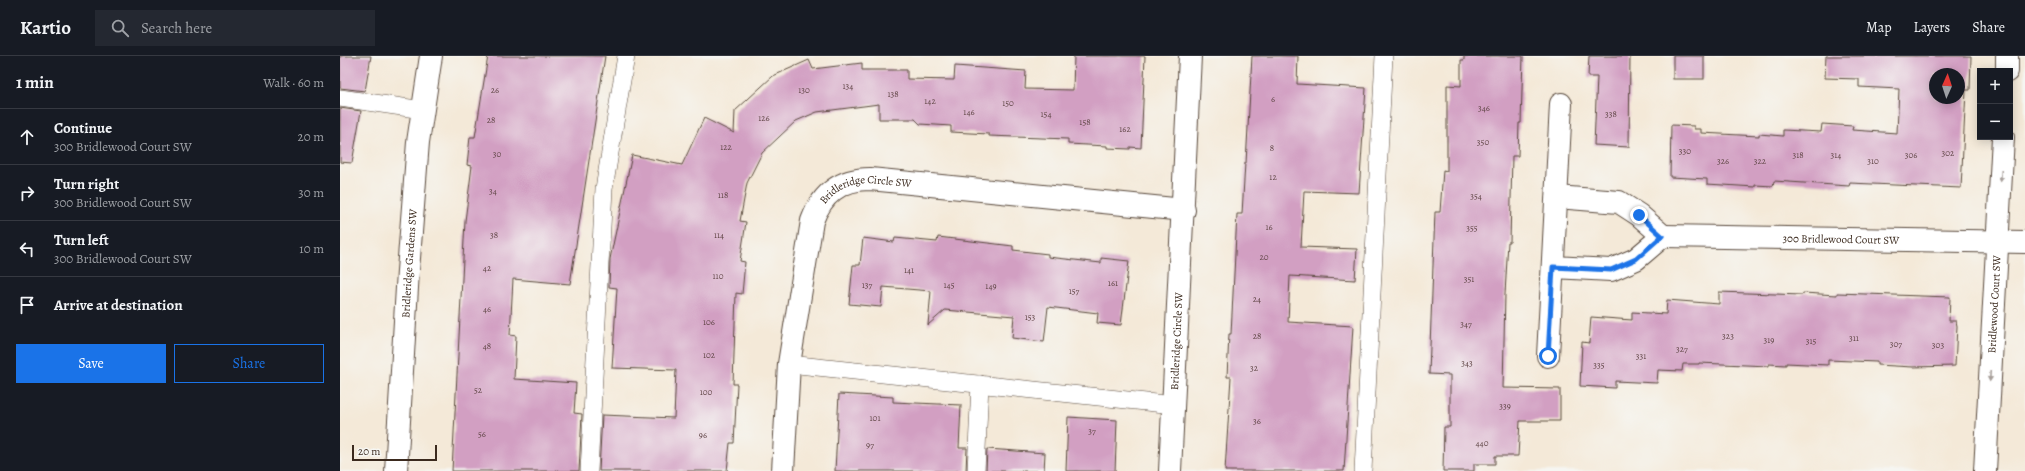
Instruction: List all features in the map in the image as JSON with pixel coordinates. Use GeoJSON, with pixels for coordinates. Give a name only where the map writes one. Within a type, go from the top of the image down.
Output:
{"type":"FeatureCollection","features":[{"type":"Feature","properties":{"kind":"street","name":"Bridleridge Gardens SW"},"geometry":{"type":"LineString","coordinates":[[396,471],[408,271],[418,142],[431,56]]}},
{"type":"Feature","properties":{"kind":"street","name":"Bridleridge Circle SW"},"geometry":{"type":"LineString","coordinates":[[1170,471],[1184,210],[1190,56]]}},
{"type":"Feature","properties":{"kind":"street"},"geometry":{"type":"LineString","coordinates":[[2007,56],[2007,68]]}},
{"type":"Feature","properties":{"kind":"street"},"geometry":{"type":"LineString","coordinates":[[1548,356],[1561,104]]}},
{"type":"Feature","properties":{"kind":"street","name":"Bridlewood Court SW"},"geometry":{"type":"LineString","coordinates":[[1985,471],[2003,140]]}},
{"type":"Feature","properties":{"kind":"street","name":"Bridleridge Circle SW"},"geometry":{"type":"LineString","coordinates":[[783,471],[788,364],[812,221],[818,206],[841,184],[857,179],[870,179],[1184,210]]}},
{"type":"Feature","properties":{"kind":"street"},"geometry":{"type":"LineString","coordinates":[[1553,267],[1611,270],[1636,259],[1662,236],[1639,215],[1619,202],[1557,197]]}},
{"type":"Feature","properties":{"kind":"street","name":"300 Bridlewood Court SW"},"geometry":{"type":"LineString","coordinates":[[1662,236],[2023,242]]}},
{"type":"Feature","properties":{"kind":"lane"},"geometry":{"type":"LineString","coordinates":[[588,471],[604,189],[626,56]]}},
{"type":"Feature","properties":{"kind":"lane"},"geometry":{"type":"LineString","coordinates":[[1363,471],[1384,56]]}},
{"type":"Feature","properties":{"kind":"lane"},"geometry":{"type":"LineString","coordinates":[[340,98],[423,110]]}},
{"type":"Feature","properties":{"kind":"lane"},"geometry":{"type":"LineString","coordinates":[[788,364],[1174,405]]}},
{"type":"Feature","properties":{"kind":"lane"},"geometry":{"type":"LineString","coordinates":[[976,471],[980,384]]}},
{"type":"Feature","properties":{"kind":"building"},"geometry":{"type":"Polygon","coordinates":[[[340,56],[371,56],[365,91],[340,88],[340,56]]]}},
{"type":"Feature","properties":{"kind":"building"},"geometry":{"type":"Polygon","coordinates":[[[488,56],[605,56],[570,284],[513,279],[510,335],[516,336],[514,379],[576,383],[574,413],[582,414],[579,471],[452,471],[465,221],[472,166],[467,165],[470,137],[475,137],[488,56]]]}},
{"type":"Feature","properties":{"kind":"building"},"geometry":{"type":"Polygon","coordinates":[[[1074,56],[1145,56],[1141,148],[1107,148],[1107,146],[1068,144],[1068,139],[989,136],[989,134],[951,132],[951,126],[920,124],[915,119],[879,119],[879,104],[817,112],[796,121],[762,153],[747,183],[740,221],[746,222],[740,261],[745,262],[742,294],[736,293],[733,384],[737,384],[734,443],[730,443],[727,471],[599,471],[602,415],[674,418],[676,370],[612,368],[617,288],[609,287],[610,259],[632,155],[682,165],[704,118],[734,133],[735,111],[773,76],[809,60],[813,69],[862,63],[862,70],[907,70],[907,79],[954,80],[955,66],[1026,71],[1025,89],[1073,90],[1074,56]]]}},
{"type":"Feature","properties":{"kind":"building"},"geometry":{"type":"Polygon","coordinates":[[[1252,56],[1298,56],[1297,84],[1366,88],[1359,193],[1304,191],[1301,247],[1357,249],[1355,280],[1290,276],[1288,322],[1353,326],[1344,471],[1225,471],[1231,377],[1227,377],[1229,334],[1231,334],[1237,214],[1242,214],[1252,56]]]}},
{"type":"Feature","properties":{"kind":"building"},"geometry":{"type":"Polygon","coordinates":[[[1464,56],[1523,56],[1521,123],[1519,123],[1518,156],[1512,156],[1510,242],[1508,242],[1505,294],[1503,388],[1560,389],[1560,421],[1520,421],[1518,456],[1495,456],[1495,464],[1474,464],[1474,471],[1443,471],[1444,427],[1450,427],[1450,375],[1429,374],[1435,212],[1440,212],[1443,170],[1447,171],[1447,85],[1461,86],[1461,60],[1464,60],[1464,56]]]}},
{"type":"Feature","properties":{"kind":"building"},"geometry":{"type":"Polygon","coordinates":[[[1589,56],[1630,56],[1629,147],[1594,145],[1597,77],[1588,77],[1589,56]]]}},
{"type":"Feature","properties":{"kind":"building"},"geometry":{"type":"Polygon","coordinates":[[[1673,56],[1704,56],[1704,79],[1673,79],[1673,56]]]}},
{"type":"Feature","properties":{"kind":"building"},"geometry":{"type":"Polygon","coordinates":[[[1826,56],[1971,56],[1970,90],[1966,90],[1961,188],[1850,183],[1849,186],[1774,181],[1773,186],[1755,185],[1755,187],[1707,184],[1707,179],[1670,177],[1671,125],[1694,126],[1694,129],[1701,129],[1701,133],[1759,136],[1759,134],[1783,136],[1783,130],[1821,132],[1822,124],[1853,126],[1852,130],[1897,133],[1899,89],[1859,87],[1859,79],[1825,78],[1826,56]]]}},
{"type":"Feature","properties":{"kind":"building"},"geometry":{"type":"Polygon","coordinates":[[[340,108],[361,111],[352,163],[340,162],[340,108]]]}},
{"type":"Feature","properties":{"kind":"building"},"geometry":{"type":"Polygon","coordinates":[[[938,237],[1013,246],[1013,250],[1048,254],[1048,257],[1101,263],[1101,258],[1129,261],[1121,325],[1097,323],[1098,313],[1048,307],[1044,342],[1012,338],[1014,316],[945,310],[928,325],[931,291],[883,287],[881,307],[849,304],[853,265],[860,265],[863,238],[894,242],[895,238],[937,242],[938,237]]]}},
{"type":"Feature","properties":{"kind":"building"},"geometry":{"type":"Polygon","coordinates":[[[1719,292],[1802,295],[1803,293],[1837,295],[1837,293],[1950,297],[1949,321],[1956,321],[1957,326],[1955,366],[1913,367],[1877,365],[1877,362],[1828,360],[1828,365],[1786,363],[1786,365],[1769,364],[1769,366],[1699,363],[1683,364],[1682,371],[1658,370],[1657,383],[1615,381],[1615,388],[1580,386],[1582,342],[1589,343],[1591,317],[1632,320],[1632,312],[1666,314],[1667,300],[1719,304],[1719,292]]]}},
{"type":"Feature","properties":{"kind":"building"},"geometry":{"type":"Polygon","coordinates":[[[839,394],[893,397],[893,402],[961,405],[959,448],[967,448],[966,471],[835,471],[839,394]]]}},
{"type":"Feature","properties":{"kind":"building"},"geometry":{"type":"Polygon","coordinates":[[[1068,417],[1117,420],[1115,471],[1066,471],[1068,417]]]}},
{"type":"Feature","properties":{"kind":"building"},"geometry":{"type":"Polygon","coordinates":[[[987,449],[1045,453],[1044,471],[986,471],[987,449]]]}},
{"type":"Feature","properties":{"kind":"route"},"geometry":{"type":"LineString","coordinates":[[1548,356],[1553,267],[1611,270],[1636,259],[1662,236],[1639,215]]}}]}
